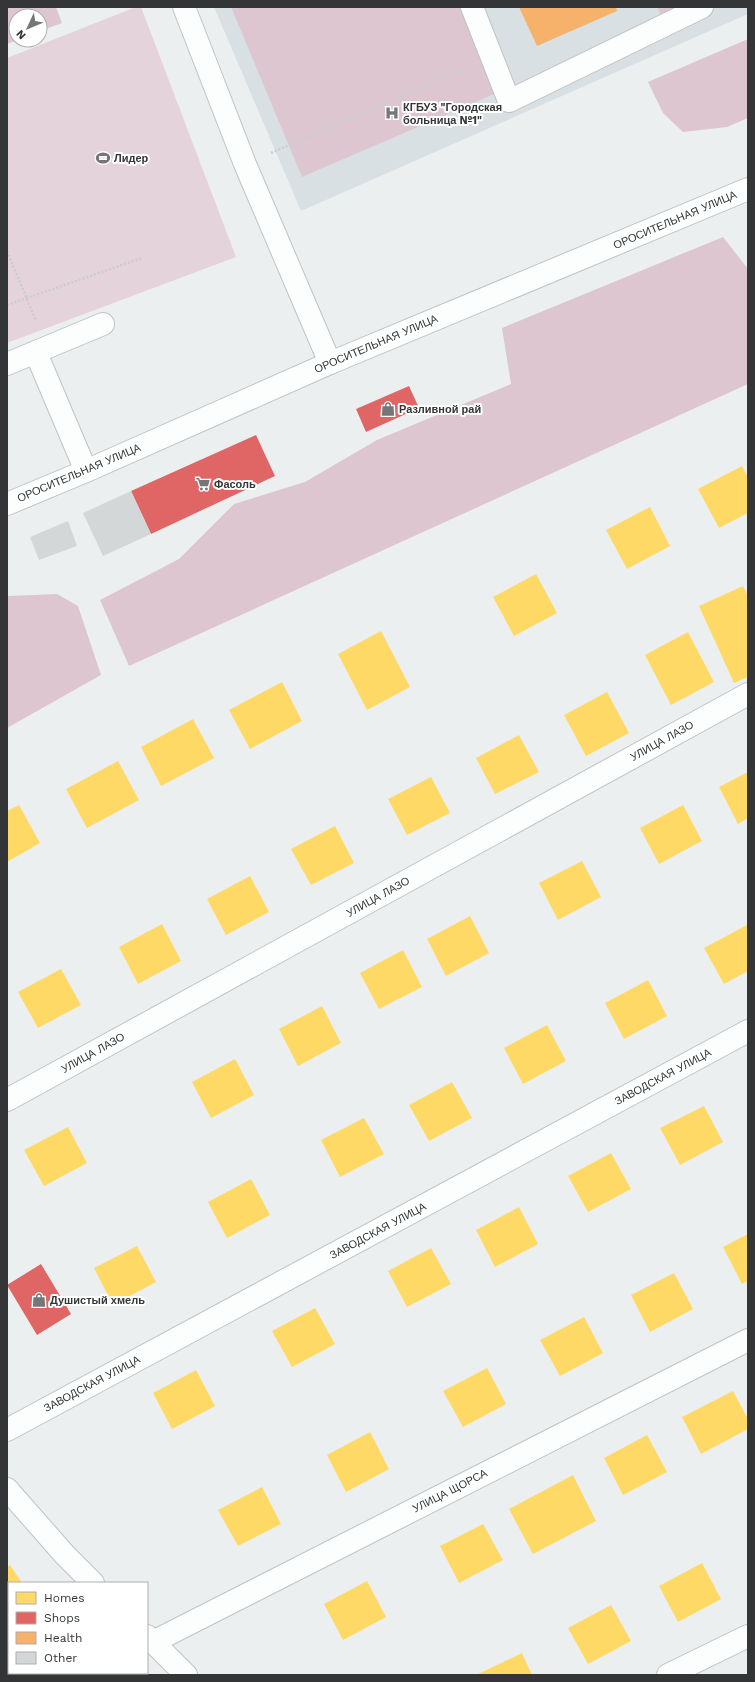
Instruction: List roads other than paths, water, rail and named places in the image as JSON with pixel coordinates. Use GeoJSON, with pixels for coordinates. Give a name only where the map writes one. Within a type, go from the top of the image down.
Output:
{"type":"FeatureCollection","features":[{"type":"Feature","properties":{"kind":"street"},"geometry":{"type":"LineString","coordinates":[[184,7],[244,164],[330,363]]}},
{"type":"Feature","properties":{"kind":"street"},"geometry":{"type":"LineString","coordinates":[[472,7],[509,101],[702,7]]}},
{"type":"Feature","properties":{"kind":"street","name":"ОРОСИТЕЛЬНАЯ УЛИЦА"},"geometry":{"type":"LineString","coordinates":[[7,504],[86,471],[330,363],[748,190]]}},
{"type":"Feature","properties":{"kind":"street"},"geometry":{"type":"LineString","coordinates":[[7,364],[104,324]]}},
{"type":"Feature","properties":{"kind":"street"},"geometry":{"type":"LineString","coordinates":[[42,350],[86,471]]}},
{"type":"Feature","properties":{"kind":"street","name":"УЛИЦА ЛАЗО"},"geometry":{"type":"LineString","coordinates":[[7,1100],[748,694]]}},
{"type":"Feature","properties":{"kind":"street","name":"ЗАВОДСКАЯ УЛИЦА"},"geometry":{"type":"LineString","coordinates":[[7,1430],[748,1031]]}},
{"type":"Feature","properties":{"kind":"street","name":"УЛИЦА ЩОРСА"},"geometry":{"type":"LineString","coordinates":[[150,1639],[748,1340]]}},
{"type":"Feature","properties":{"kind":"street"},"geometry":{"type":"LineString","coordinates":[[7,1489],[65,1554],[93,1582]]}},
{"type":"Feature","properties":{"kind":"street"},"geometry":{"type":"LineString","coordinates":[[668,1675],[748,1636]]}},
{"type":"Feature","properties":{"kind":"street"},"geometry":{"type":"LineString","coordinates":[[150,1639],[186,1675]]}},
{"type":"Feature","properties":{"kind":"place","name":"КГБУЗ \"Городская больница №1\""},"geometry":{"type":"Point","coordinates":[392,113]}},
{"type":"Feature","properties":{"kind":"place","name":"Лидер"},"geometry":{"type":"Point","coordinates":[103,158]}},
{"type":"Feature","properties":{"kind":"place","name":"Разливной рай"},"geometry":{"type":"Point","coordinates":[388,409]}},
{"type":"Feature","properties":{"kind":"place","name":"Фасоль"},"geometry":{"type":"Point","coordinates":[203,484]}},
{"type":"Feature","properties":{"kind":"place","name":"Душистый хмель"},"geometry":{"type":"Point","coordinates":[39,1300]}}]}
